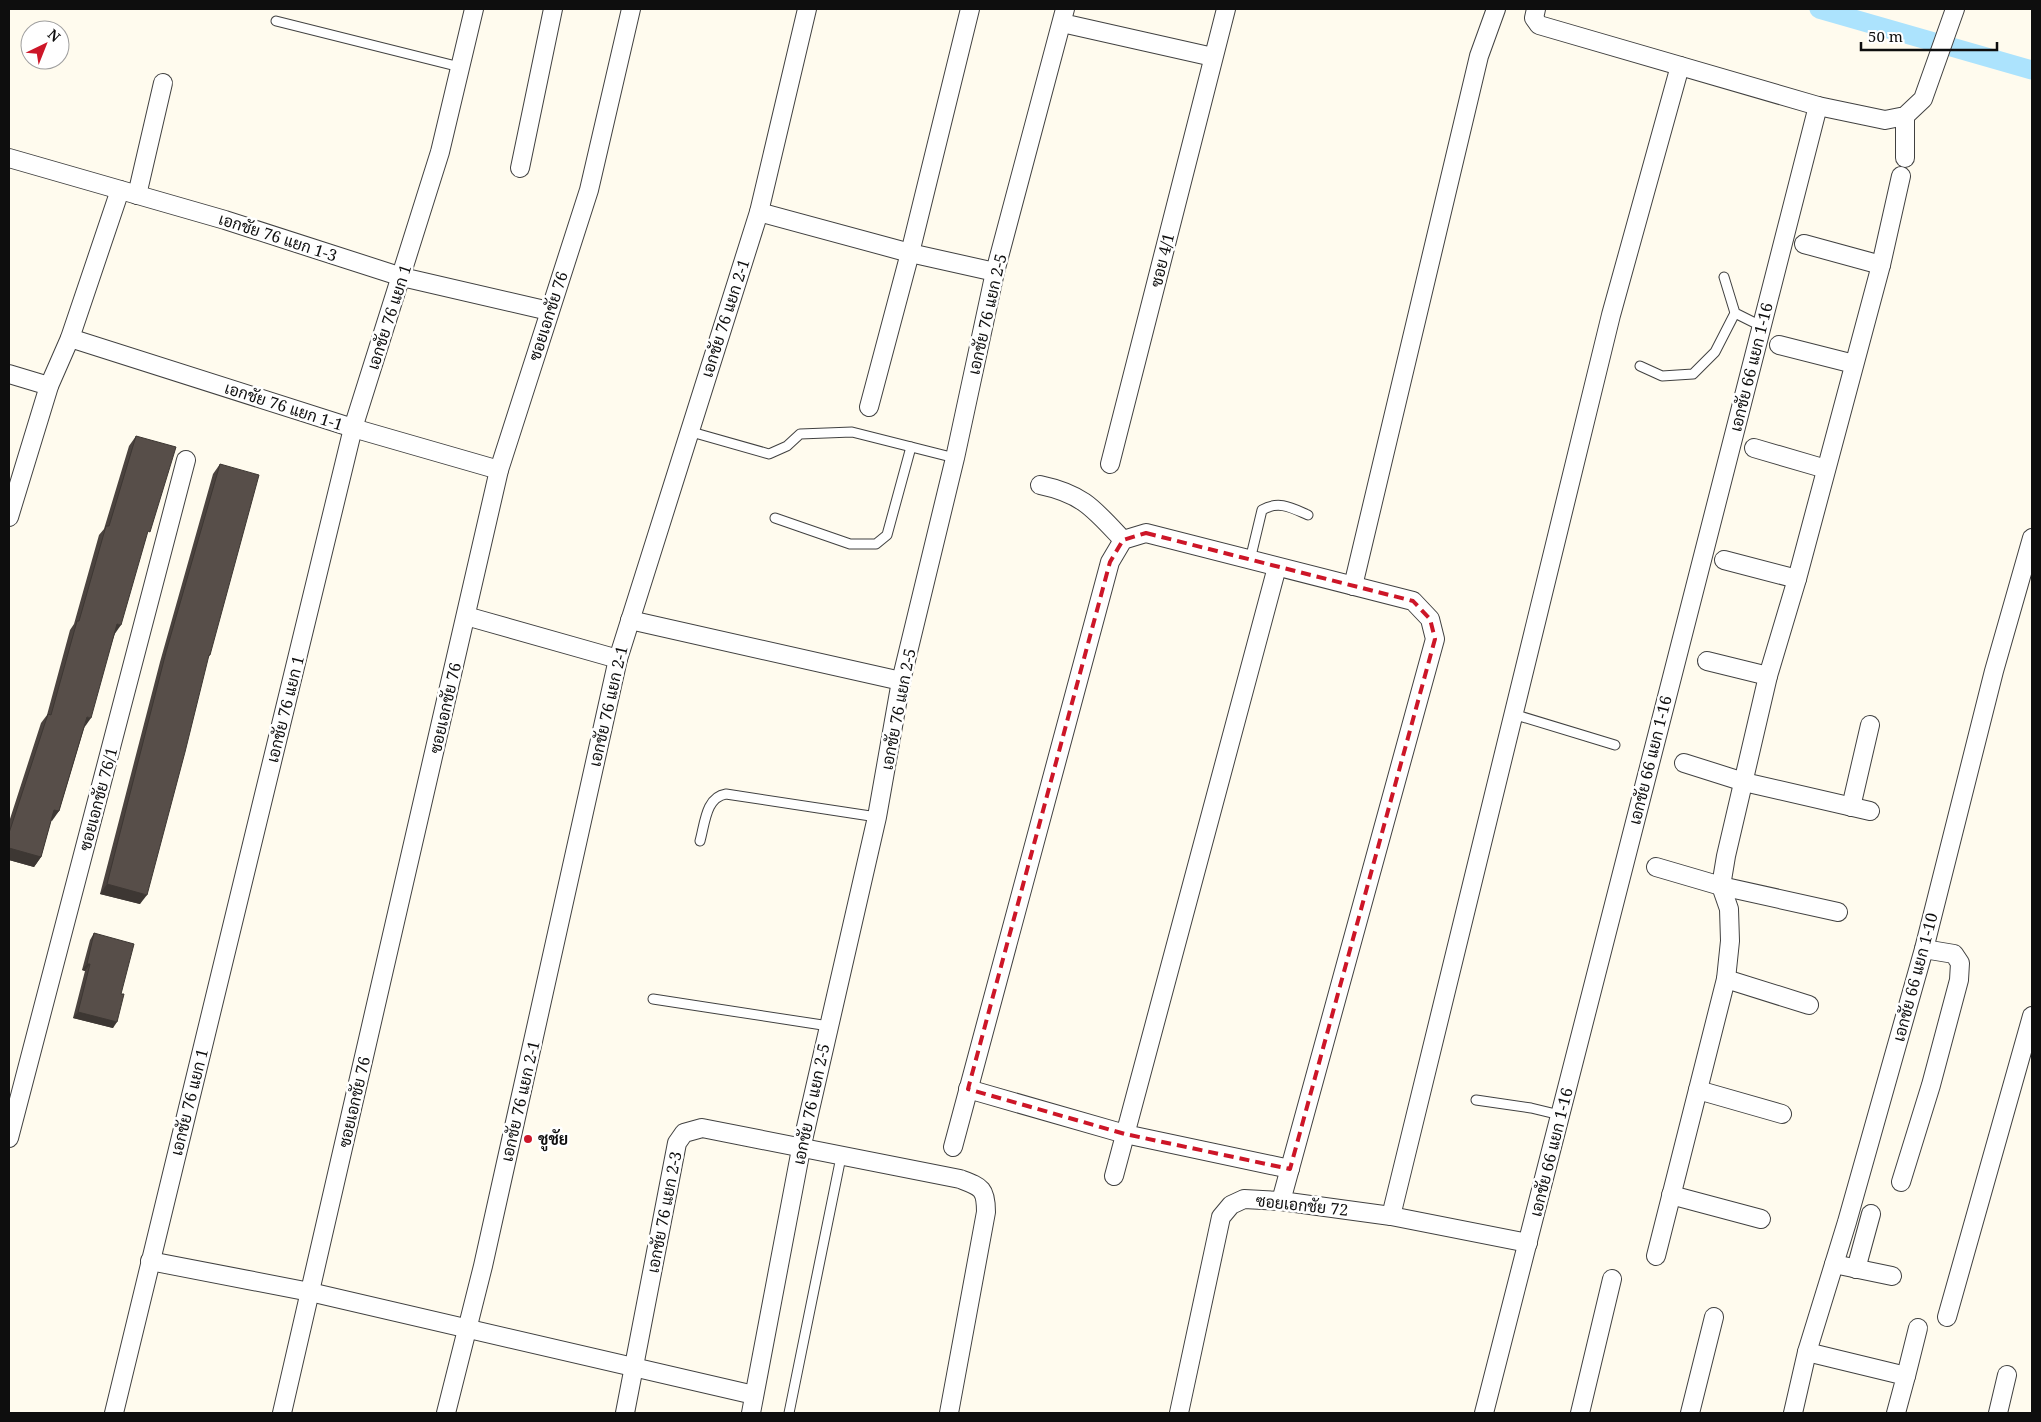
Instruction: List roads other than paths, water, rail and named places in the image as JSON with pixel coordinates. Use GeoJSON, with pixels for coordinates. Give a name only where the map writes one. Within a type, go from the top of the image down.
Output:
{"type":"FeatureCollection","features":[{"type":"Feature","properties":{"kind":"street","name":"เอกชัย 76 แยก 1"},"geometry":{"type":"LineString","coordinates":[[114,1413],[354,428],[440,152],[474,9]]}},
{"type":"Feature","properties":{"kind":"street"},"geometry":{"type":"LineString","coordinates":[[520,168],[553,9]]}},
{"type":"Feature","properties":{"kind":"street","name":"ซอยเอกชัย 76"},"geometry":{"type":"LineString","coordinates":[[282,1413],[499,470],[588,190],[631,9]]}},
{"type":"Feature","properties":{"kind":"street","name":"เอกชัย 76 แยก 2-1"},"geometry":{"type":"LineString","coordinates":[[446,1413],[468,1330],[618,659],[688,431],[759,212],[807,9]]}},
{"type":"Feature","properties":{"kind":"street"},"geometry":{"type":"LineString","coordinates":[[869,407],[910,253],[970,9]]}},
{"type":"Feature","properties":{"kind":"street","name":"ซอย 4/1"},"geometry":{"type":"LineString","coordinates":[[1110,464],[1226,9]]}},
{"type":"Feature","properties":{"kind":"street"},"geometry":{"type":"LineString","coordinates":[[1353,586],[1472,85],[1496,9]]}},
{"type":"Feature","properties":{"kind":"street"},"geometry":{"type":"LineString","coordinates":[[1536,9],[1534,18],[1539,26],[1818,106],[1886,120],[1906,116],[1923,99],[1955,9]]}},
{"type":"Feature","properties":{"kind":"street"},"geometry":{"type":"LineString","coordinates":[[1063,16],[1213,57]]}},
{"type":"Feature","properties":{"kind":"street","name":"เอกชัย 76 แยก 2-5"},"geometry":{"type":"LineString","coordinates":[[751,1413],[801,1149],[877,817],[902,681],[955,458],[995,272],[1063,16]]}},
{"type":"Feature","properties":{"kind":"street"},"geometry":{"type":"LineString","coordinates":[[1391,1216],[1611,315],[1680,66]]}},
{"type":"Feature","properties":{"kind":"street"},"geometry":{"type":"LineString","coordinates":[[9,517],[49,386],[129,192],[163,84]]}},
{"type":"Feature","properties":{"kind":"street","name":"เอกชัย 66 แยก 1-16"},"geometry":{"type":"LineString","coordinates":[[1484,1413],[1818,106]]}},
{"type":"Feature","properties":{"kind":"street"},"geometry":{"type":"LineString","coordinates":[[1905,158],[1906,116]]}},
{"type":"Feature","properties":{"kind":"street","name":"เอกชัย 76 แยก 1-3"},"geometry":{"type":"LineString","coordinates":[[9,158],[129,192],[402,277],[549,312]]}},
{"type":"Feature","properties":{"kind":"street"},"geometry":{"type":"LineString","coordinates":[[1656,1256],[1726,979],[1730,933],[1729,909],[1721,886],[1726,856],[1768,676],[1797,579],[1881,265],[1901,176]]}},
{"type":"Feature","properties":{"kind":"street"},"geometry":{"type":"LineString","coordinates":[[759,212],[910,253],[995,272]]}},
{"type":"Feature","properties":{"kind":"street"},"geometry":{"type":"LineString","coordinates":[[1804,244],[1881,265]]}},
{"type":"Feature","properties":{"kind":"street","name":"เอกชัย 76 แยก 1-1"},"geometry":{"type":"LineString","coordinates":[[70,338],[354,428],[499,470]]}},
{"type":"Feature","properties":{"kind":"street"},"geometry":{"type":"LineString","coordinates":[[1779,345],[1854,364]]}},
{"type":"Feature","properties":{"kind":"street"},"geometry":{"type":"LineString","coordinates":[[9,374],[49,386]]}},
{"type":"Feature","properties":{"kind":"street"},"geometry":{"type":"LineString","coordinates":[[1754,448],[1826,469]]}},
{"type":"Feature","properties":{"kind":"street","name":"ซอยเอกชัย 76/1"},"geometry":{"type":"LineString","coordinates":[[9,1138],[186,460]]}},
{"type":"Feature","properties":{"kind":"street"},"geometry":{"type":"LineString","coordinates":[[1040,485],[1065,490],[1086,502],[1124,540]]}},
{"type":"Feature","properties":{"kind":"street"},"geometry":{"type":"LineString","coordinates":[[953,1146],[1110,562],[1124,540],[1146,533],[1414,601],[1430,619],[1435,639],[1281,1201]]}},
{"type":"Feature","properties":{"kind":"street","name":"เอกชัย 66 แยก 1-10"},"geometry":{"type":"LineString","coordinates":[[1793,1413],[1807,1352],[1924,949],[1994,671],[2032,538]]}},
{"type":"Feature","properties":{"kind":"street"},"geometry":{"type":"LineString","coordinates":[[1724,560],[1797,579]]}},
{"type":"Feature","properties":{"kind":"street"},"geometry":{"type":"LineString","coordinates":[[1114,1176],[1277,567]]}},
{"type":"Feature","properties":{"kind":"street"},"geometry":{"type":"LineString","coordinates":[[466,616],[618,659]]}},
{"type":"Feature","properties":{"kind":"street"},"geometry":{"type":"LineString","coordinates":[[630,620],[902,681]]}},
{"type":"Feature","properties":{"kind":"street"},"geometry":{"type":"LineString","coordinates":[[1707,661],[1768,676]]}},
{"type":"Feature","properties":{"kind":"street"},"geometry":{"type":"LineString","coordinates":[[1851,806],[1870,725]]}},
{"type":"Feature","properties":{"kind":"street"},"geometry":{"type":"LineString","coordinates":[[1684,763],[1744,782],[1870,811]]}},
{"type":"Feature","properties":{"kind":"street"},"geometry":{"type":"LineString","coordinates":[[1656,867],[1721,886],[1838,912]]}},
{"type":"Feature","properties":{"kind":"street"},"geometry":{"type":"LineString","coordinates":[[1901,1182],[1931,1086],[1959,980],[1960,963],[1954,954],[1924,949]]}},
{"type":"Feature","properties":{"kind":"street"},"geometry":{"type":"LineString","coordinates":[[1726,979],[1809,1005]]}},
{"type":"Feature","properties":{"kind":"street"},"geometry":{"type":"LineString","coordinates":[[1947,1317],[2032,1016]]}},
{"type":"Feature","properties":{"kind":"street"},"geometry":{"type":"LineString","coordinates":[[968,1089],[1126,1134],[1290,1169]]}},
{"type":"Feature","properties":{"kind":"street"},"geometry":{"type":"LineString","coordinates":[[1698,1090],[1782,1114]]}},
{"type":"Feature","properties":{"kind":"street","name":"เอกชัย 76 แยก 2-3"},"geometry":{"type":"LineString","coordinates":[[625,1413],[677,1143],[684,1133],[702,1128],[960,1179],[980,1187],[986,1197],[986,1212],[949,1413]]}},
{"type":"Feature","properties":{"kind":"street"},"geometry":{"type":"LineString","coordinates":[[1671,1195],[1761,1219]]}},
{"type":"Feature","properties":{"kind":"street","name":"ซอยเอกชัย 72"},"geometry":{"type":"LineString","coordinates":[[1179,1413],[1221,1217],[1231,1206],[1244,1199],[1281,1201],[1391,1216],[1528,1243]]}},
{"type":"Feature","properties":{"kind":"street"},"geometry":{"type":"LineString","coordinates":[[1856,1269],[1871,1214]]}},
{"type":"Feature","properties":{"kind":"street"},"geometry":{"type":"LineString","coordinates":[[150,1261],[310,1292],[754,1395]]}},
{"type":"Feature","properties":{"kind":"street"},"geometry":{"type":"LineString","coordinates":[[1834,1264],[1892,1276]]}},
{"type":"Feature","properties":{"kind":"street"},"geometry":{"type":"LineString","coordinates":[[1580,1413],[1612,1279]]}},
{"type":"Feature","properties":{"kind":"street"},"geometry":{"type":"LineString","coordinates":[[1690,1413],[1714,1317]]}},
{"type":"Feature","properties":{"kind":"street"},"geometry":{"type":"LineString","coordinates":[[1896,1413],[1918,1328]]}},
{"type":"Feature","properties":{"kind":"street"},"geometry":{"type":"LineString","coordinates":[[1807,1352],[1906,1376]]}},
{"type":"Feature","properties":{"kind":"street"},"geometry":{"type":"LineString","coordinates":[[1998,1413],[2007,1375]]}},
{"type":"Feature","properties":{"kind":"lane"},"geometry":{"type":"LineString","coordinates":[[276,21],[460,67]]}},
{"type":"Feature","properties":{"kind":"lane"},"geometry":{"type":"LineString","coordinates":[[1640,366],[1662,376],[1693,374],[1714,352],[1735,313],[1724,277]]}},
{"type":"Feature","properties":{"kind":"lane"},"geometry":{"type":"LineString","coordinates":[[1735,313],[1761,326]]}},
{"type":"Feature","properties":{"kind":"lane"},"geometry":{"type":"LineString","coordinates":[[688,431],[769,454],[786,446],[800,434],[852,432],[955,458]]}},
{"type":"Feature","properties":{"kind":"lane"},"geometry":{"type":"LineString","coordinates":[[775,518],[850,544],[876,544],[887,535],[911,447]]}},
{"type":"Feature","properties":{"kind":"lane"},"geometry":{"type":"LineString","coordinates":[[1250,560],[1262,510],[1270,505],[1287,505],[1308,516]]}},
{"type":"Feature","properties":{"kind":"lane"},"geometry":{"type":"LineString","coordinates":[[1513,714],[1615,745]]}},
{"type":"Feature","properties":{"kind":"lane"},"geometry":{"type":"LineString","coordinates":[[700,841],[711,801],[717,796],[726,794],[877,817]]}},
{"type":"Feature","properties":{"kind":"lane"},"geometry":{"type":"LineString","coordinates":[[653,999],[829,1026]]}},
{"type":"Feature","properties":{"kind":"lane"},"geometry":{"type":"LineString","coordinates":[[1476,1100],[1531,1108],[1560,1115]]}},
{"type":"Feature","properties":{"kind":"lane"},"geometry":{"type":"LineString","coordinates":[[789,1413],[841,1157]]}},
{"type":"Feature","properties":{"kind":"waterway"},"geometry":{"type":"LineString","coordinates":[[1819,9],[2032,70]]}},
{"type":"Feature","properties":{"kind":"place","name":"ชูชัย"},"geometry":{"type":"Point","coordinates":[528,1139]}}]}
